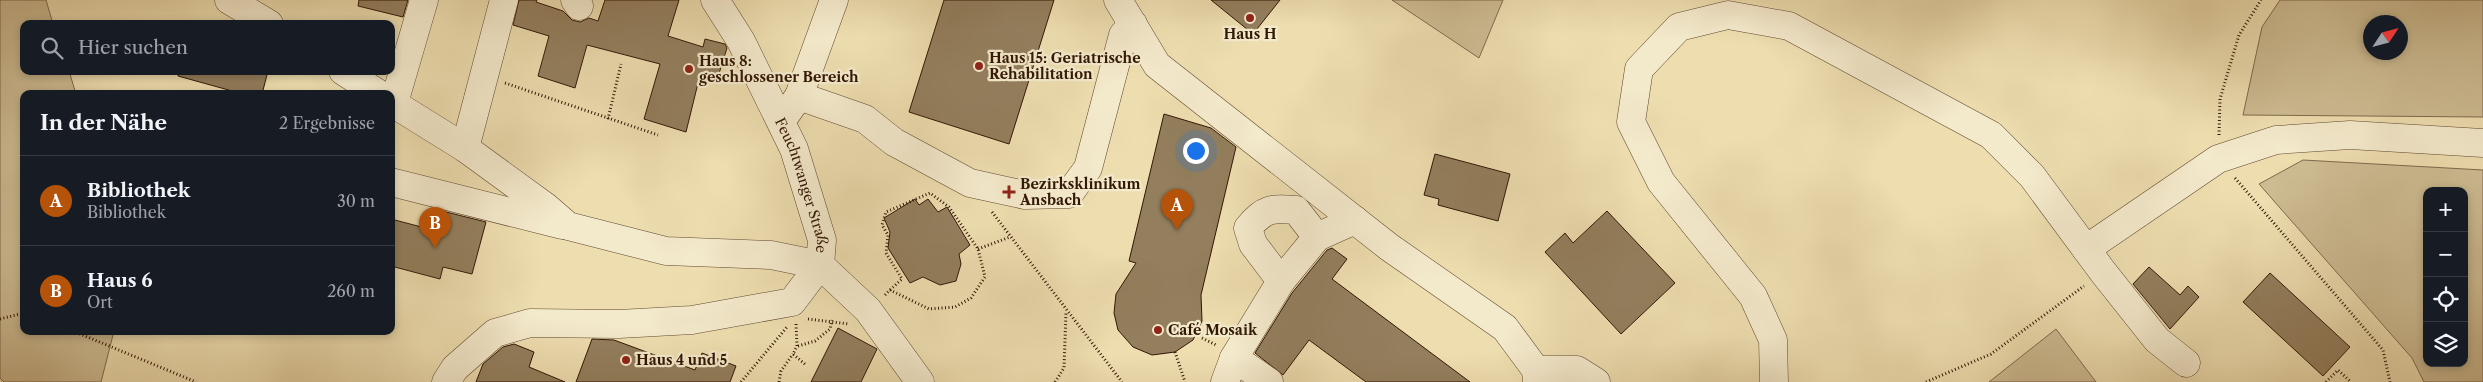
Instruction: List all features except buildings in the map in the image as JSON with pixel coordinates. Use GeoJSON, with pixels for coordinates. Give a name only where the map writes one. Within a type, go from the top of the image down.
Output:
{"type":"FeatureCollection","features":[{"type":"Feature","properties":{"kind":"lane"},"geometry":{"type":"LineString","coordinates":[[392,90],[424,0]]}},
{"type":"Feature","properties":{"kind":"lane"},"geometry":{"type":"LineString","coordinates":[[465,148],[504,0]]}},
{"type":"Feature","properties":{"kind":"lane","name":"Feuchtwanger Straße"},"geometry":{"type":"LineString","coordinates":[[715,0],[741,42],[782,120],[794,149],[822,240],[820,265],[875,318],[920,382]]}},
{"type":"Feature","properties":{"kind":"lane"},"geometry":{"type":"LineString","coordinates":[[782,120],[800,96],[834,0]]}},
{"type":"Feature","properties":{"kind":"lane"},"geometry":{"type":"LineString","coordinates":[[1118,0],[1157,66],[1389,247],[1505,328],[1536,376],[1577,370],[1596,382]]}},
{"type":"Feature","properties":{"kind":"lane"},"geometry":{"type":"LineString","coordinates":[[237,2],[263,20]]}},
{"type":"Feature","properties":{"kind":"lane"},"geometry":{"type":"LineString","coordinates":[[1774,382],[1773,340],[1753,296],[1661,182],[1631,122],[1639,69],[1679,27],[1728,15],[1790,26],[1991,135],[2032,176],[2103,272],[2157,340],[2186,363]]}},
{"type":"Feature","properties":{"kind":"lane"},"geometry":{"type":"LineString","coordinates":[[800,96],[866,119],[894,142],[970,183],[1025,196],[1069,194],[1088,168],[1123,35],[1133,24]]}},
{"type":"Feature","properties":{"kind":"lane"},"geometry":{"type":"LineString","coordinates":[[350,75],[373,90]]}},
{"type":"Feature","properties":{"kind":"lane"},"geometry":{"type":"LineString","coordinates":[[395,104],[465,148],[546,207],[568,226]]}},
{"type":"Feature","properties":{"kind":"lane"},"geometry":{"type":"LineString","coordinates":[[2086,249],[2218,159],[2276,140],[2350,135],[2483,143]]}},
{"type":"Feature","properties":{"kind":"lane"},"geometry":{"type":"LineString","coordinates":[[395,183],[666,251],[771,255],[820,265],[794,309],[692,320],[619,324],[530,323],[495,333],[455,368],[446,382]]}},
{"type":"Feature","properties":{"kind":"lane"},"geometry":{"type":"LineString","coordinates":[[1281,281],[1253,244],[1248,228],[1258,215],[1274,208],[1296,210],[1317,237]]}},
{"type":"Feature","properties":{"kind":"lane"},"geometry":{"type":"LineString","coordinates":[[1269,382],[1230,370],[1281,281],[1317,237],[1355,220]]}},
{"type":"Feature","properties":{"kind":"path"},"geometry":{"type":"LineString","coordinates":[[2261,0],[2239,35],[2220,99],[2218,159],[2383,350],[2390,382]]}},
{"type":"Feature","properties":{"kind":"path"},"geometry":{"type":"LineString","coordinates":[[608,119],[620,64]]}},
{"type":"Feature","properties":{"kind":"path"},"geometry":{"type":"LineString","coordinates":[[484,77],[658,136]]}},
{"type":"Feature","properties":{"kind":"path"},"geometry":{"type":"LineString","coordinates":[[949,207],[970,183],[1010,238],[1122,382]]}},
{"type":"Feature","properties":{"kind":"path"},"geometry":{"type":"LineString","coordinates":[[794,309],[814,320],[832,320],[866,328],[875,318],[890,290],[902,279],[886,253],[888,235],[882,225],[886,212],[930,193],[949,207],[978,249],[985,277],[971,298],[955,307],[929,309],[890,290]]}},
{"type":"Feature","properties":{"kind":"path"},"geometry":{"type":"LineString","coordinates":[[978,249],[1010,238]]}},
{"type":"Feature","properties":{"kind":"path"},"geometry":{"type":"LineString","coordinates":[[1926,382],[1991,354],[2103,272]]}},
{"type":"Feature","properties":{"kind":"path"},"geometry":{"type":"LineString","coordinates":[[779,382],[782,371],[798,346],[794,309]]}},
{"type":"Feature","properties":{"kind":"path"},"geometry":{"type":"LineString","coordinates":[[743,381],[794,309]]}},
{"type":"Feature","properties":{"kind":"path"},"geometry":{"type":"LineString","coordinates":[[1055,382],[1064,368],[1066,311]]}},
{"type":"Feature","properties":{"kind":"path"},"geometry":{"type":"LineString","coordinates":[[0,319],[20,314]]}},
{"type":"Feature","properties":{"kind":"path"},"geometry":{"type":"LineString","coordinates":[[798,346],[815,341],[830,330],[832,320]]}},
{"type":"Feature","properties":{"kind":"path"},"geometry":{"type":"LineString","coordinates":[[83,335],[196,382]]}},
{"type":"Feature","properties":{"kind":"path"},"geometry":{"type":"LineString","coordinates":[[1175,352],[1185,382]]}},
{"type":"Feature","properties":{"kind":"path"},"geometry":{"type":"LineString","coordinates":[[793,354],[806,365]]}},
{"type":"Feature","properties":{"kind":"path"},"geometry":{"type":"LineString","coordinates":[[2326,382],[2338,370],[2351,382]]}},
{"type":"Feature","properties":{"kind":"shaded area"},"geometry":{"type":"Polygon","coordinates":[[[0,0],[46,0],[52,20],[20,20],[20,75],[70,75],[75,90],[20,90],[20,335],[113,335],[101,382],[4,382],[0,378],[0,0]]]}},
{"type":"Feature","properties":{"kind":"shaded area"},"geometry":{"type":"Polygon","coordinates":[[[1392,0],[1503,0],[1479,58],[1392,0]]]}},
{"type":"Feature","properties":{"kind":"shaded area"},"geometry":{"type":"Polygon","coordinates":[[[2280,0],[2483,0],[2483,117],[2243,115],[2262,27],[2280,0]]]}},
{"type":"Feature","properties":{"kind":"shaded area"},"geometry":{"type":"Polygon","coordinates":[[[2303,160],[2483,170],[2483,382],[2424,382],[2412,358],[2259,184],[2303,160]]]}},
{"type":"Feature","properties":{"kind":"shaded area"},"geometry":{"type":"Polygon","coordinates":[[[2056,329],[2096,382],[1989,382],[2056,329]]]}},
{"type":"Feature","properties":{"kind":"place","name":"Haus H"},"geometry":{"type":"Point","coordinates":[1250,18]}},
{"type":"Feature","properties":{"kind":"place","name":"Haus 15: Geriatrische Rehabilitation"},"geometry":{"type":"Point","coordinates":[979,66]}},
{"type":"Feature","properties":{"kind":"place","name":"Haus 8: geschlossener Bereich"},"geometry":{"type":"Point","coordinates":[689,69]}},
{"type":"Feature","properties":{"kind":"place","name":"Bezirksklinikum Ansbach"},"geometry":{"type":"Point","coordinates":[1009,192]}},
{"type":"Feature","properties":{"kind":"place","name":"Bibliothek"},"geometry":{"type":"Point","coordinates":[1177,230]}},
{"type":"Feature","properties":{"kind":"place","name":"Haus 6"},"geometry":{"type":"Point","coordinates":[435,248]}},
{"type":"Feature","properties":{"kind":"place","name":"Café Mosaik"},"geometry":{"type":"Point","coordinates":[1158,330]}},
{"type":"Feature","properties":{"kind":"place","name":"Haus 4 und 5"},"geometry":{"type":"Point","coordinates":[626,360]}}]}
